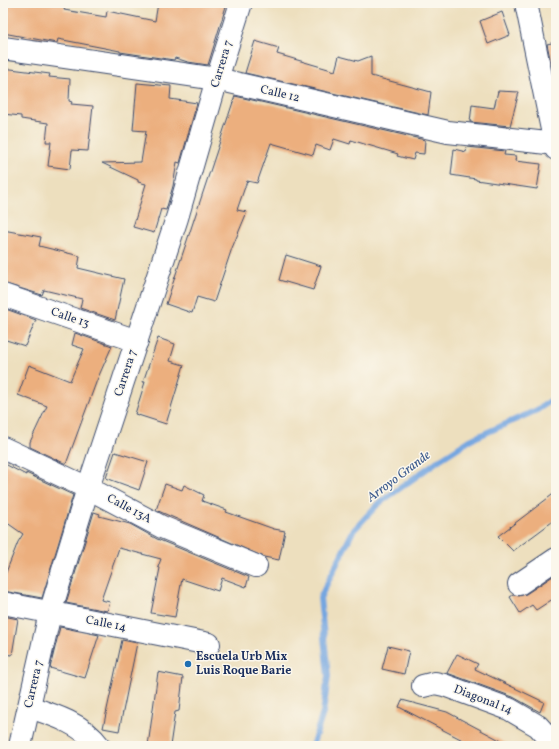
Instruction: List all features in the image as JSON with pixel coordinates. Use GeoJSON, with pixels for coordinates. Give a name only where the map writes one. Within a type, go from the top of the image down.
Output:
{"type":"FeatureCollection","features":[{"type":"Feature","properties":{"kind":"street","name":"Carrera 7"},"geometry":{"type":"LineString","coordinates":[[20,746],[50,613],[88,488],[177,218],[217,79],[241,3]]}},
{"type":"Feature","properties":{"kind":"street"},"geometry":{"type":"LineString","coordinates":[[526,3],[556,149]]}},
{"type":"Feature","properties":{"kind":"street","name":"Calle 12"},"geometry":{"type":"LineString","coordinates":[[3,48],[217,79],[448,132],[556,144]]}},
{"type":"Feature","properties":{"kind":"street","name":"Calle 13"},"geometry":{"type":"LineString","coordinates":[[3,295],[137,341]]}},
{"type":"Feature","properties":{"kind":"street","name":"Calle 13A"},"geometry":{"type":"LineString","coordinates":[[3,448],[88,488],[162,527],[256,566]]}},
{"type":"Feature","properties":{"kind":"street"},"geometry":{"type":"LineString","coordinates":[[519,584],[556,559]]}},
{"type":"Feature","properties":{"kind":"street","name":"Calle 14"},"geometry":{"type":"LineString","coordinates":[[3,603],[210,644]]}},
{"type":"Feature","properties":{"kind":"street","name":"Diagonal 14"},"geometry":{"type":"LineString","coordinates":[[423,686],[435,683],[444,685],[509,709],[538,726],[556,746]]}},
{"type":"Feature","properties":{"kind":"street"},"geometry":{"type":"LineString","coordinates":[[29,707],[55,716],[75,726],[92,736],[99,746]]}},
{"type":"Feature","properties":{"kind":"building"},"geometry":{"type":"Polygon","coordinates":[[[3,3],[66,3],[64,10],[106,17],[107,11],[155,21],[158,3],[227,3],[208,65],[188,62],[175,58],[174,60],[120,52],[58,39],[57,43],[3,33],[3,3]]]}},
{"type":"Feature","properties":{"kind":"building"},"geometry":{"type":"Polygon","coordinates":[[[502,12],[510,35],[488,44],[480,21],[502,12]]]}},
{"type":"Feature","properties":{"kind":"building"},"geometry":{"type":"Polygon","coordinates":[[[255,41],[279,48],[277,54],[335,71],[339,56],[358,61],[371,56],[371,76],[431,92],[428,115],[245,73],[255,41]]]}},
{"type":"Feature","properties":{"kind":"building"},"geometry":{"type":"Polygon","coordinates":[[[556,42],[556,62],[551,63],[547,44],[556,42]]]}},
{"type":"Feature","properties":{"kind":"building"},"geometry":{"type":"Polygon","coordinates":[[[3,68],[50,74],[49,77],[70,79],[69,101],[72,102],[71,104],[93,106],[88,151],[72,150],[70,169],[48,166],[51,142],[46,142],[48,123],[21,119],[21,116],[3,114],[3,68]]]}},
{"type":"Feature","properties":{"kind":"building"},"geometry":{"type":"Polygon","coordinates":[[[137,83],[171,86],[170,99],[197,103],[180,163],[177,162],[173,186],[166,210],[161,209],[154,233],[133,227],[146,184],[138,182],[138,180],[102,163],[141,162],[146,131],[133,130],[137,83]]]}},
{"type":"Feature","properties":{"kind":"building"},"geometry":{"type":"Polygon","coordinates":[[[498,91],[519,92],[510,126],[470,122],[472,105],[494,108],[498,91]]]}},
{"type":"Feature","properties":{"kind":"building"},"geometry":{"type":"Polygon","coordinates":[[[235,96],[425,140],[424,154],[415,153],[413,160],[351,140],[350,144],[334,139],[330,150],[316,145],[313,155],[271,143],[257,183],[247,181],[237,210],[247,212],[232,248],[214,302],[197,297],[192,313],[166,304],[235,96]]]}},
{"type":"Feature","properties":{"kind":"building"},"geometry":{"type":"Polygon","coordinates":[[[467,147],[505,151],[504,155],[516,156],[515,161],[541,164],[537,189],[451,175],[454,149],[466,152],[467,147]]]}},
{"type":"Feature","properties":{"kind":"building"},"geometry":{"type":"Polygon","coordinates":[[[3,230],[41,237],[39,246],[80,256],[78,268],[124,279],[115,320],[80,308],[82,299],[44,290],[42,295],[3,283],[3,230]]]}},
{"type":"Feature","properties":{"kind":"building"},"geometry":{"type":"Polygon","coordinates":[[[286,255],[321,266],[313,290],[279,280],[286,255]]]}},
{"type":"Feature","properties":{"kind":"building"},"geometry":{"type":"Polygon","coordinates":[[[3,308],[36,320],[25,346],[3,339],[3,308]]]}},
{"type":"Feature","properties":{"kind":"building"},"geometry":{"type":"Polygon","coordinates":[[[75,333],[112,346],[97,380],[66,464],[30,447],[30,442],[47,406],[18,395],[29,365],[70,381],[84,349],[72,345],[75,333]]]}},
{"type":"Feature","properties":{"kind":"building"},"geometry":{"type":"Polygon","coordinates":[[[158,338],[175,344],[170,361],[184,365],[166,424],[135,414],[145,382],[143,382],[158,338]]]}},
{"type":"Feature","properties":{"kind":"building"},"geometry":{"type":"Polygon","coordinates":[[[115,452],[148,462],[139,490],[106,478],[115,452]]]}},
{"type":"Feature","properties":{"kind":"building"},"geometry":{"type":"Polygon","coordinates":[[[3,463],[26,475],[26,473],[73,495],[42,598],[3,591],[3,580],[18,542],[23,534],[3,520],[3,463]]]}},
{"type":"Feature","properties":{"kind":"building"},"geometry":{"type":"Polygon","coordinates":[[[165,484],[182,490],[184,485],[204,495],[202,501],[227,510],[226,512],[274,529],[285,531],[279,560],[264,557],[156,510],[165,484]]]}},
{"type":"Feature","properties":{"kind":"building"},"geometry":{"type":"Polygon","coordinates":[[[556,492],[556,519],[513,551],[498,536],[556,492]]]}},
{"type":"Feature","properties":{"kind":"building"},"geometry":{"type":"Polygon","coordinates":[[[94,512],[100,514],[99,516],[130,524],[157,539],[249,577],[246,587],[222,578],[218,591],[182,579],[175,617],[151,613],[160,568],[158,567],[161,559],[119,548],[101,600],[110,602],[107,611],[66,603],[94,512]]]}},
{"type":"Feature","properties":{"kind":"building"},"geometry":{"type":"Polygon","coordinates":[[[556,574],[556,597],[536,610],[532,605],[520,613],[510,597],[513,595],[519,596],[526,594],[556,574]]]}},
{"type":"Feature","properties":{"kind":"building"},"geometry":{"type":"Polygon","coordinates":[[[3,616],[18,619],[12,655],[3,654],[3,616]]]}},
{"type":"Feature","properties":{"kind":"building"},"geometry":{"type":"Polygon","coordinates":[[[60,627],[99,635],[85,678],[50,668],[60,627]]]}},
{"type":"Feature","properties":{"kind":"building"},"geometry":{"type":"Polygon","coordinates":[[[122,640],[137,643],[119,731],[103,728],[122,640]]]}},
{"type":"Feature","properties":{"kind":"building"},"geometry":{"type":"Polygon","coordinates":[[[388,646],[409,651],[404,674],[382,669],[388,646]]]}},
{"type":"Feature","properties":{"kind":"building"},"geometry":{"type":"Polygon","coordinates":[[[457,654],[478,664],[475,669],[544,702],[540,712],[513,697],[447,673],[457,654]]]}},
{"type":"Feature","properties":{"kind":"building"},"geometry":{"type":"Polygon","coordinates":[[[158,672],[183,677],[179,711],[175,712],[170,746],[148,746],[158,672]]]}},
{"type":"Feature","properties":{"kind":"building"},"geometry":{"type":"Polygon","coordinates":[[[402,700],[447,712],[511,746],[474,746],[399,707],[402,700]]]}},
{"type":"Feature","properties":{"kind":"waterway","name":"Arroyo Grande"},"geometry":{"type":"LineString","coordinates":[[312,746],[323,713],[328,676],[320,598],[353,531],[378,504],[439,460],[470,440],[537,410],[556,397]]}},
{"type":"Feature","properties":{"kind":"place","name":"Escuela Urb Mix Luis Roque Barie"},"geometry":{"type":"Point","coordinates":[188,664]}}]}
